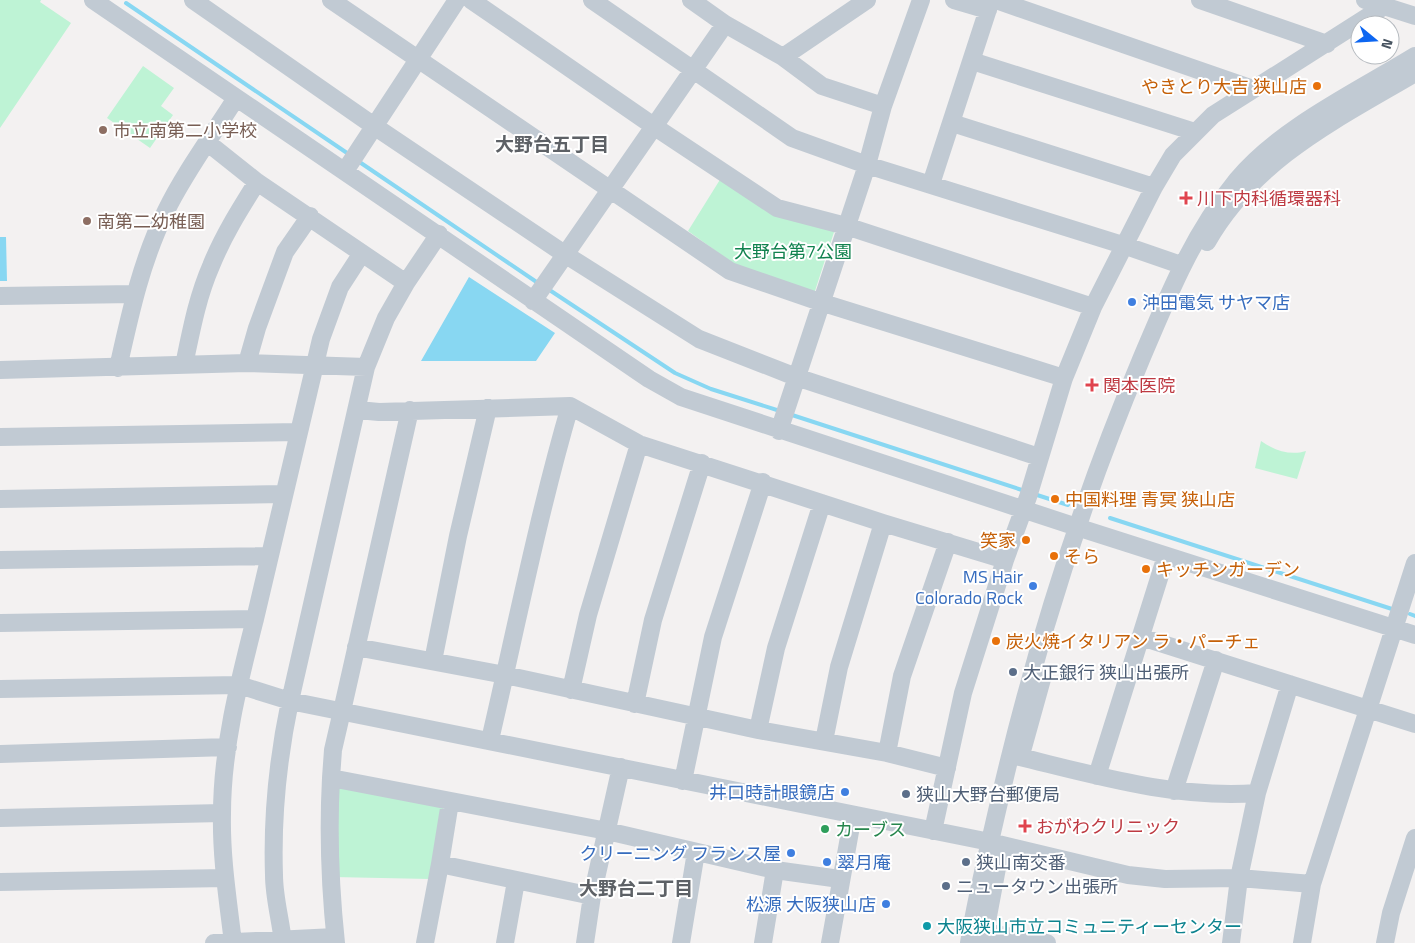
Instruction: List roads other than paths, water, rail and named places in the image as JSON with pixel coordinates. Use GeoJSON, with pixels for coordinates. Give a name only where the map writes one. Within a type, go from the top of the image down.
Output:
{"type":"FeatureCollection","features":[{"type":"Feature","properties":{"kind":"street"},"geometry":{"type":"LineString","coordinates":[[93,0],[114,6],[236,98],[439,234],[649,379],[681,397],[783,420],[1028,497],[1081,529],[1415,635]]}},
{"type":"Feature","properties":{"kind":"street"},"geometry":{"type":"LineString","coordinates":[[331,0],[730,271],[820,302],[1064,378]]}},
{"type":"Feature","properties":{"kind":"street"},"geometry":{"type":"LineString","coordinates":[[345,171],[457,0]]}},
{"type":"Feature","properties":{"kind":"street"},"geometry":{"type":"LineString","coordinates":[[471,0],[655,127],[777,208],[846,226],[1093,307]]}},
{"type":"Feature","properties":{"kind":"street"},"geometry":{"type":"LineString","coordinates":[[592,0],[792,138],[867,165],[1126,246],[1181,266]]}},
{"type":"Feature","properties":{"kind":"street"},"geometry":{"type":"LineString","coordinates":[[691,0],[725,24],[784,57],[822,86],[883,106]]}},
{"type":"Feature","properties":{"kind":"street"},"geometry":{"type":"LineString","coordinates":[[784,57],[867,0]]}},
{"type":"Feature","properties":{"kind":"street"},"geometry":{"type":"LineString","coordinates":[[783,420],[820,302],[867,165],[883,106],[921,0]]}},
{"type":"Feature","properties":{"kind":"street"},"geometry":{"type":"LineString","coordinates":[[954,0],[992,3],[1253,89]]}},
{"type":"Feature","properties":{"kind":"street"},"geometry":{"type":"LineString","coordinates":[[1200,0],[1327,44]]}},
{"type":"Feature","properties":{"kind":"street"},"geometry":{"type":"LineString","coordinates":[[1365,0],[1383,7],[1408,9]]}},
{"type":"Feature","properties":{"kind":"street"},"geometry":{"type":"LineString","coordinates":[[204,3],[374,126],[566,255],[699,339],[796,377],[1039,457]]}},
{"type":"Feature","properties":{"kind":"street"},"geometry":{"type":"LineString","coordinates":[[931,184],[992,3]]}},
{"type":"Feature","properties":{"kind":"street"},"geometry":{"type":"LineString","coordinates":[[933,831],[963,693],[1005,560],[1028,497],[1064,378],[1093,307],[1126,246],[1154,187],[1173,155],[1213,115],[1383,7]]}},
{"type":"Feature","properties":{"kind":"street"},"geometry":{"type":"LineString","coordinates":[[534,301],[655,127],[692,69],[725,24]]}},
{"type":"Feature","properties":{"kind":"street"},"geometry":{"type":"LineString","coordinates":[[1047,943],[983,937],[996,844],[1019,712],[1128,390],[1181,266],[1207,220],[1238,179],[1261,156],[1290,133],[1415,56]]}},
{"type":"Feature","properties":{"kind":"street"},"geometry":{"type":"LineString","coordinates":[[972,61],[1195,132]]}},
{"type":"Feature","properties":{"kind":"street"},"geometry":{"type":"LineString","coordinates":[[969,943],[1081,529],[1157,346],[1193,268],[1214,231],[1245,191],[1299,142],[1415,72]]}},
{"type":"Feature","properties":{"kind":"street"},"geometry":{"type":"LineString","coordinates":[[118,368],[134,294],[148,252],[166,211],[236,98]]}},
{"type":"Feature","properties":{"kind":"street"},"geometry":{"type":"LineString","coordinates":[[952,123],[1154,187]]}},
{"type":"Feature","properties":{"kind":"street"},"geometry":{"type":"LineString","coordinates":[[208,143],[257,182],[310,216],[406,283]]}},
{"type":"Feature","properties":{"kind":"street"},"geometry":{"type":"LineString","coordinates":[[184,366],[195,312],[210,266],[229,228],[257,182]]}},
{"type":"Feature","properties":{"kind":"street"},"geometry":{"type":"LineString","coordinates":[[247,363],[257,328],[285,252],[310,216]]}},
{"type":"Feature","properties":{"kind":"street"},"geometry":{"type":"LineString","coordinates":[[283,942],[274,877],[274,823],[279,752],[290,700],[358,410],[366,368],[386,318],[406,283],[439,234]]}},
{"type":"Feature","properties":{"kind":"street"},"geometry":{"type":"LineString","coordinates":[[232,943],[225,878],[222,813],[228,747],[239,685],[283,494],[331,309],[340,287],[362,253]]}},
{"type":"Feature","properties":{"kind":"street"},"geometry":{"type":"LineString","coordinates":[[0,296],[134,294]]}},
{"type":"Feature","properties":{"kind":"street"},"geometry":{"type":"LineString","coordinates":[[0,370],[247,363],[366,368]]}},
{"type":"Feature","properties":{"kind":"street"},"geometry":{"type":"LineString","coordinates":[[358,410],[570,406],[639,444],[763,482],[883,523],[1005,560]]}},
{"type":"Feature","properties":{"kind":"street"},"geometry":{"type":"LineString","coordinates":[[490,740],[530,559],[570,406]]}},
{"type":"Feature","properties":{"kind":"street"},"geometry":{"type":"LineString","coordinates":[[433,661],[458,536],[488,408]]}},
{"type":"Feature","properties":{"kind":"street"},"geometry":{"type":"LineString","coordinates":[[214,943],[335,940],[329,885],[328,833],[333,750],[410,410]]}},
{"type":"Feature","properties":{"kind":"street"},"geometry":{"type":"LineString","coordinates":[[0,437],[299,432]]}},
{"type":"Feature","properties":{"kind":"street"},"geometry":{"type":"LineString","coordinates":[[572,690],[588,615],[639,444]]}},
{"type":"Feature","properties":{"kind":"street"},"geometry":{"type":"LineString","coordinates":[[635,704],[653,620],[702,463]]}},
{"type":"Feature","properties":{"kind":"street"},"geometry":{"type":"LineString","coordinates":[[684,780],[713,637],[763,482]]}},
{"type":"Feature","properties":{"kind":"street"},"geometry":{"type":"LineString","coordinates":[[0,499],[283,494]]}},
{"type":"Feature","properties":{"kind":"street"},"geometry":{"type":"LineString","coordinates":[[758,730],[776,648],[822,503]]}},
{"type":"Feature","properties":{"kind":"street"},"geometry":{"type":"LineString","coordinates":[[824,741],[839,667],[883,523]]}},
{"type":"Feature","properties":{"kind":"street"},"geometry":{"type":"LineString","coordinates":[[887,753],[902,676],[948,542]]}},
{"type":"Feature","properties":{"kind":"street"},"geometry":{"type":"LineString","coordinates":[[0,560],[269,556]]}},
{"type":"Feature","properties":{"kind":"street"},"geometry":{"type":"LineString","coordinates":[[1097,776],[1166,556]]}},
{"type":"Feature","properties":{"kind":"street"},"geometry":{"type":"LineString","coordinates":[[1302,943],[1312,884],[1415,563]]}},
{"type":"Feature","properties":{"kind":"street"},"geometry":{"type":"LineString","coordinates":[[0,623],[255,618]]}},
{"type":"Feature","properties":{"kind":"street"},"geometry":{"type":"LineString","coordinates":[[1141,637],[1415,724]]}},
{"type":"Feature","properties":{"kind":"street"},"geometry":{"type":"LineString","coordinates":[[356,647],[505,675],[758,730],[887,753],[947,768]]}},
{"type":"Feature","properties":{"kind":"street"},"geometry":{"type":"LineString","coordinates":[[1174,791],[1216,660]]}},
{"type":"Feature","properties":{"kind":"street"},"geometry":{"type":"LineString","coordinates":[[1232,943],[1239,878],[1257,793],[1290,684]]}},
{"type":"Feature","properties":{"kind":"street"},"geometry":{"type":"LineString","coordinates":[[0,689],[239,685],[290,700],[996,844],[1128,875],[1166,879],[1239,878],[1312,884]]}},
{"type":"Feature","properties":{"kind":"street"},"geometry":{"type":"LineString","coordinates":[[0,754],[228,747]]}},
{"type":"Feature","properties":{"kind":"street"},"geometry":{"type":"LineString","coordinates":[[1020,757],[1097,776],[1174,791],[1234,794],[1257,793]]}},
{"type":"Feature","properties":{"kind":"street"},"geometry":{"type":"LineString","coordinates":[[586,943],[592,896],[621,768]]}},
{"type":"Feature","properties":{"kind":"street"},"geometry":{"type":"LineString","coordinates":[[331,778],[607,831],[775,870],[840,879]]}},
{"type":"Feature","properties":{"kind":"street"},"geometry":{"type":"LineString","coordinates":[[425,943],[450,802]]}},
{"type":"Feature","properties":{"kind":"street"},"geometry":{"type":"LineString","coordinates":[[0,818],[222,813]]}},
{"type":"Feature","properties":{"kind":"street"},"geometry":{"type":"LineString","coordinates":[[830,943],[852,815]]}},
{"type":"Feature","properties":{"kind":"street"},"geometry":{"type":"LineString","coordinates":[[1384,943],[1390,913],[1415,838]]}},
{"type":"Feature","properties":{"kind":"street"},"geometry":{"type":"LineString","coordinates":[[681,943],[696,852]]}},
{"type":"Feature","properties":{"kind":"street"},"geometry":{"type":"LineString","coordinates":[[440,864],[592,896]]}},
{"type":"Feature","properties":{"kind":"street"},"geometry":{"type":"LineString","coordinates":[[763,943],[775,870]]}},
{"type":"Feature","properties":{"kind":"street"},"geometry":{"type":"LineString","coordinates":[[0,882],[225,878]]}},
{"type":"Feature","properties":{"kind":"street"},"geometry":{"type":"LineString","coordinates":[[505,943],[516,881]]}},
{"type":"Feature","properties":{"kind":"water"},"geometry":{"type":"Polygon","coordinates":[[[0,237],[6,237],[7,281],[0,281],[0,237]]]}},
{"type":"Feature","properties":{"kind":"water"},"geometry":{"type":"Polygon","coordinates":[[[469,277],[555,333],[536,361],[421,361],[469,277]]]}},
{"type":"Feature","properties":{"kind":"waterway"},"geometry":{"type":"LineString","coordinates":[[126,3],[350,155]]}},
{"type":"Feature","properties":{"kind":"waterway"},"geometry":{"type":"LineString","coordinates":[[358,161],[538,283]]}},
{"type":"Feature","properties":{"kind":"waterway"},"geometry":{"type":"LineString","coordinates":[[551,291],[675,373],[711,389],[780,411]]}},
{"type":"Feature","properties":{"kind":"waterway"},"geometry":{"type":"LineString","coordinates":[[789,414],[1025,491]]}},
{"type":"Feature","properties":{"kind":"waterway"},"geometry":{"type":"LineString","coordinates":[[1034,494],[1068,505]]}},
{"type":"Feature","properties":{"kind":"waterway"},"geometry":{"type":"LineString","coordinates":[[1110,518],[1392,609]]}},
{"type":"Feature","properties":{"kind":"waterway"},"geometry":{"type":"LineString","coordinates":[[1410,614],[1415,616]]}},
{"type":"Feature","properties":{"kind":"place","name":"やきとり大吉 狭山店"},"geometry":{"type":"Point","coordinates":[1317,86]}},
{"type":"Feature","properties":{"kind":"place","name":"市立南第二小学校"},"geometry":{"type":"Point","coordinates":[103,130]}},
{"type":"Feature","properties":{"kind":"place","name":"川下内科循環器科"},"geometry":{"type":"Point","coordinates":[1186,198]}},
{"type":"Feature","properties":{"kind":"place","name":"南第二幼稚園"},"geometry":{"type":"Point","coordinates":[87,221]}},
{"type":"Feature","properties":{"kind":"place","name":"沖田電気 サヤマ店"},"geometry":{"type":"Point","coordinates":[1132,302]}},
{"type":"Feature","properties":{"kind":"place","name":"関本医院"},"geometry":{"type":"Point","coordinates":[1092,385]}},
{"type":"Feature","properties":{"kind":"place","name":"中国料理 青冥 狭山店"},"geometry":{"type":"Point","coordinates":[1055,499]}},
{"type":"Feature","properties":{"kind":"place","name":"笑家"},"geometry":{"type":"Point","coordinates":[1026,540]}},
{"type":"Feature","properties":{"kind":"place","name":"そら"},"geometry":{"type":"Point","coordinates":[1054,556]}},
{"type":"Feature","properties":{"kind":"place","name":"キッチンガーデン"},"geometry":{"type":"Point","coordinates":[1146,569]}},
{"type":"Feature","properties":{"kind":"place","name":"MS Hair Colorado Rock"},"geometry":{"type":"Point","coordinates":[1033,586]}},
{"type":"Feature","properties":{"kind":"place","name":"炭火焼イタリアン ラ・パーチェ"},"geometry":{"type":"Point","coordinates":[996,641]}},
{"type":"Feature","properties":{"kind":"place","name":"大正銀行 狭山出張所"},"geometry":{"type":"Point","coordinates":[1013,672]}},
{"type":"Feature","properties":{"kind":"place","name":"井口時計眼鏡店"},"geometry":{"type":"Point","coordinates":[845,792]}},
{"type":"Feature","properties":{"kind":"place","name":"狭山大野台郵便局"},"geometry":{"type":"Point","coordinates":[906,794]}},
{"type":"Feature","properties":{"kind":"place","name":"おがわクリニック"},"geometry":{"type":"Point","coordinates":[1025,826]}},
{"type":"Feature","properties":{"kind":"place","name":"カーブス"},"geometry":{"type":"Point","coordinates":[825,829]}},
{"type":"Feature","properties":{"kind":"place","name":"クリーニング フランス屋"},"geometry":{"type":"Point","coordinates":[791,853]}},
{"type":"Feature","properties":{"kind":"place","name":"翠月庵"},"geometry":{"type":"Point","coordinates":[827,862]}},
{"type":"Feature","properties":{"kind":"place","name":"狭山南交番"},"geometry":{"type":"Point","coordinates":[966,862]}},
{"type":"Feature","properties":{"kind":"place","name":"ニュータウン出張所"},"geometry":{"type":"Point","coordinates":[946,886]}},
{"type":"Feature","properties":{"kind":"place","name":"松源 大阪狭山店"},"geometry":{"type":"Point","coordinates":[886,904]}},
{"type":"Feature","properties":{"kind":"place","name":"大阪狭山市立コミュニティーセンター"},"geometry":{"type":"Point","coordinates":[927,926]}},
{"type":"Feature","properties":{"kind":"district","name":"大野台五丁目"},"geometry":{"type":"Point","coordinates":[552,143]}},
{"type":"Feature","properties":{"kind":"district","name":"大野台二丁目"},"geometry":{"type":"Point","coordinates":[636,887]}},
{"type":"Feature","properties":{"kind":"park label","name":"大野台第7公園"},"geometry":{"type":"Point","coordinates":[793,251]}}]}
